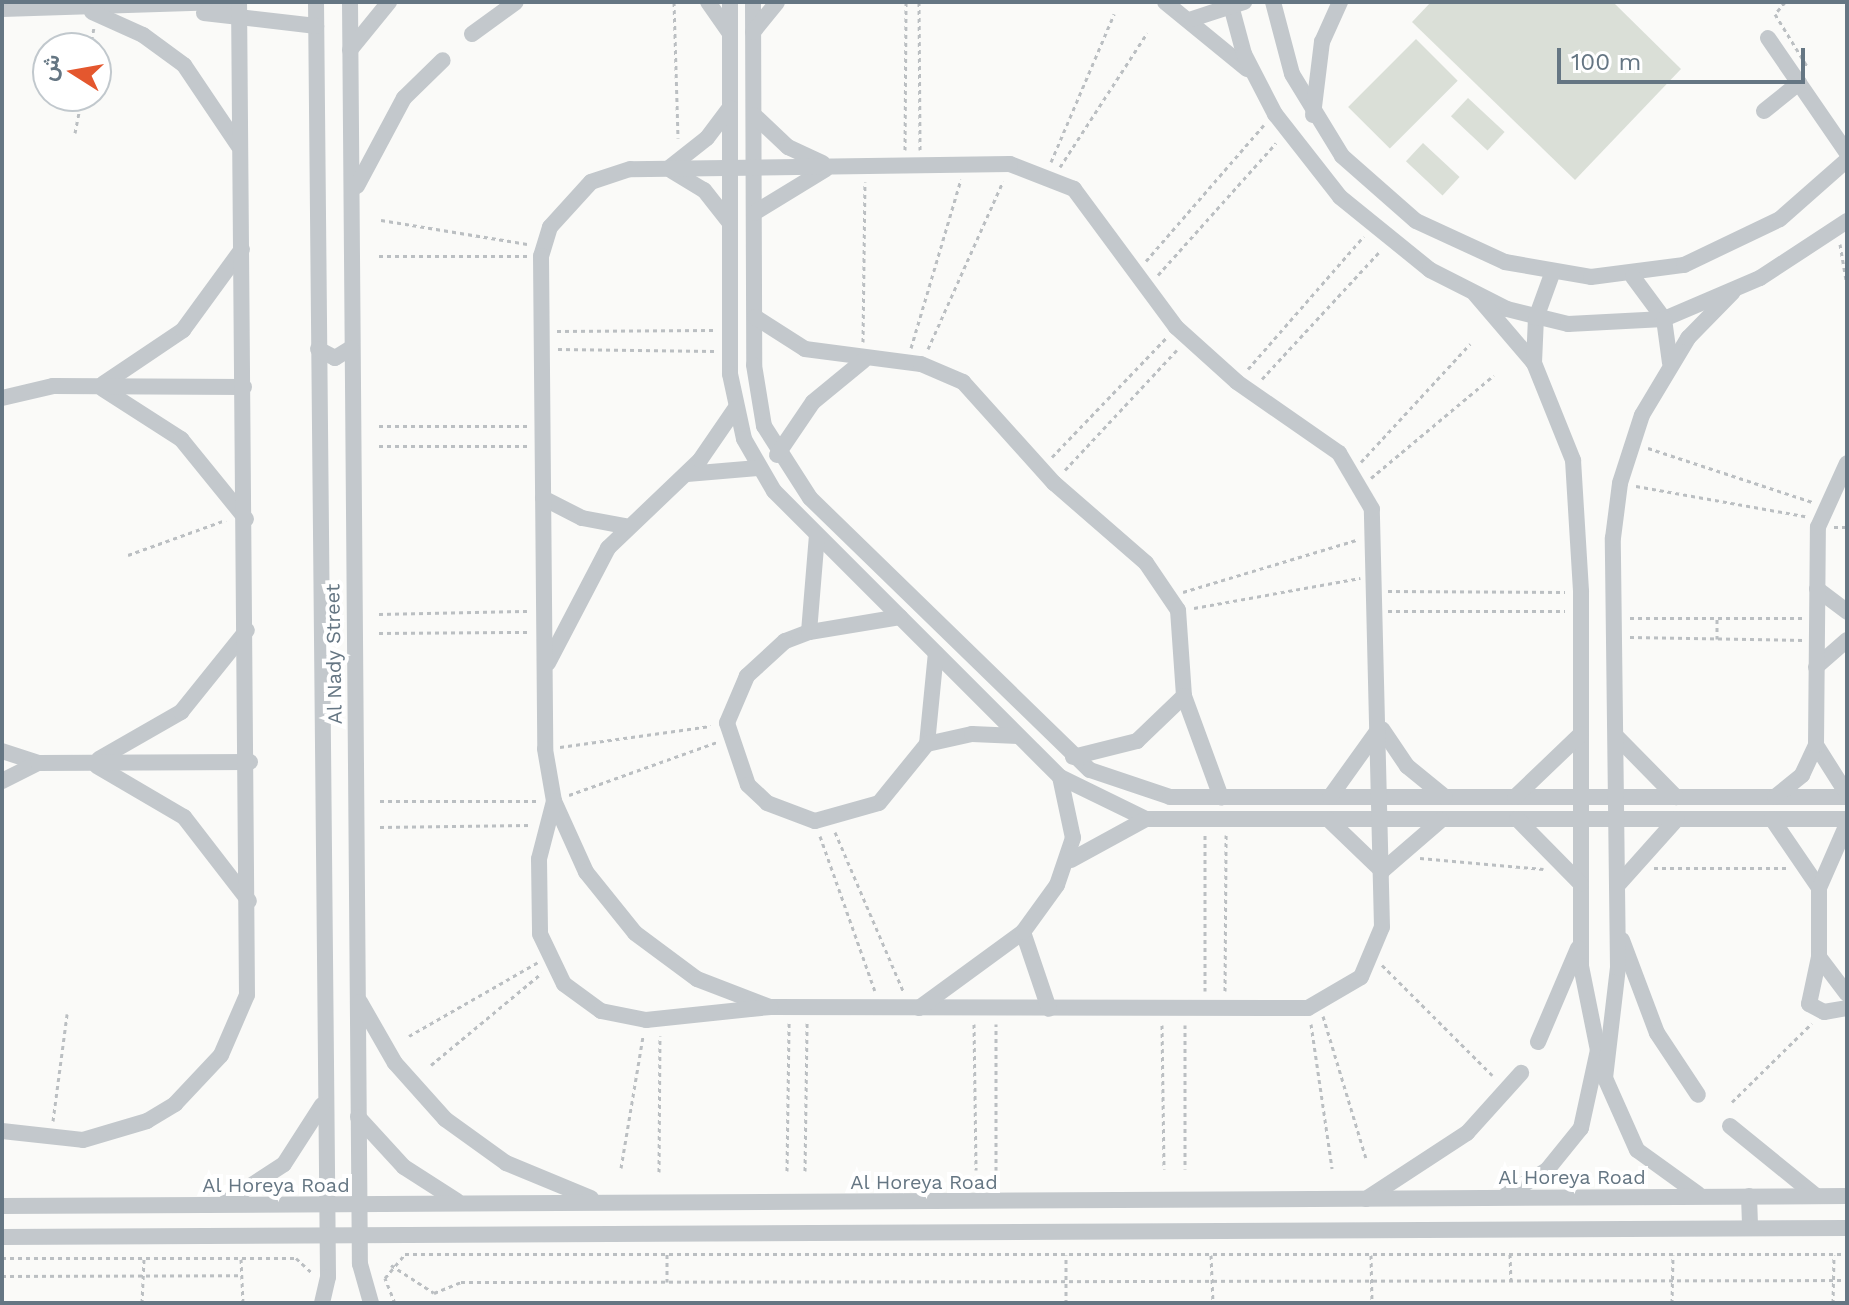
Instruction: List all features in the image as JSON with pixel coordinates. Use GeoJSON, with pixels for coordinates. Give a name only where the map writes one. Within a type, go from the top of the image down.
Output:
{"type":"FeatureCollection","features":[{"type":"Feature","properties":{"kind":"street"},"geometry":{"type":"LineString","coordinates":[[79,9],[95,2]]}},
{"type":"Feature","properties":{"kind":"street","name":"Al Nady Street"},"geometry":{"type":"LineString","coordinates":[[316,2],[327,1235],[322,1303]]}},
{"type":"Feature","properties":{"kind":"street","name":"Al Nady Street"},"geometry":{"type":"LineString","coordinates":[[350,2],[359,1204],[360,1235],[371,1303]]}},
{"type":"Feature","properties":{"kind":"street"},"geometry":{"type":"LineString","coordinates":[[350,50],[389,2]]}},
{"type":"Feature","properties":{"kind":"street"},"geometry":{"type":"LineString","coordinates":[[472,34],[516,2]]}},
{"type":"Feature","properties":{"kind":"street"},"geometry":{"type":"LineString","coordinates":[[708,2],[730,34]]}},
{"type":"Feature","properties":{"kind":"street"},"geometry":{"type":"LineString","coordinates":[[730,2],[730,351],[735,409],[758,468],[817,535],[1060,777],[1146,819],[1772,819],[1847,822],[1819,888],[1819,957],[1807,998],[1824,1012],[1847,1008]]}},
{"type":"Feature","properties":{"kind":"street"},"geometry":{"type":"LineString","coordinates":[[753,2],[757,396],[777,455],[810,498],[1073,757],[1149,794],[1221,797],[1847,796]]}},
{"type":"Feature","properties":{"kind":"street"},"geometry":{"type":"LineString","coordinates":[[753,32],[777,2]]}},
{"type":"Feature","properties":{"kind":"street"},"geometry":{"type":"LineString","coordinates":[[1165,2],[1192,19],[1254,75]]}},
{"type":"Feature","properties":{"kind":"street"},"geometry":{"type":"LineString","coordinates":[[1273,2],[1292,74],[1313,116],[1342,156],[1416,221],[1459,245],[1552,274],[1633,277],[1734,245],[1780,219],[1847,160]]}},
{"type":"Feature","properties":{"kind":"street"},"geometry":{"type":"LineString","coordinates":[[1313,116],[1322,42],[1340,2]]}},
{"type":"Feature","properties":{"kind":"street"},"geometry":{"type":"LineString","coordinates":[[1192,19],[1235,5],[1254,75],[1275,114],[1372,227],[1389,241],[1475,294],[1536,318],[1601,326],[1664,319],[1733,292],[1842,225]]}},
{"type":"Feature","properties":{"kind":"street"},"geometry":{"type":"LineString","coordinates":[[2,1131],[50,1141],[105,1135],[147,1121],[200,1081],[237,1026],[247,995],[252,905],[241,151],[236,6]]}},
{"type":"Feature","properties":{"kind":"street"},"geometry":{"type":"LineString","coordinates":[[5,8],[236,6],[284,27],[316,26]]}},
{"type":"Feature","properties":{"kind":"street"},"geometry":{"type":"LineString","coordinates":[[79,9],[143,35],[184,65],[217,105],[241,151]]}},
{"type":"Feature","properties":{"kind":"street"},"geometry":{"type":"LineString","coordinates":[[1768,38],[1847,153]]}},
{"type":"Feature","properties":{"kind":"street"},"geometry":{"type":"LineString","coordinates":[[353,195],[374,144],[443,60]]}},
{"type":"Feature","properties":{"kind":"street"},"geometry":{"type":"LineString","coordinates":[[1764,111],[1796,79]]}},
{"type":"Feature","properties":{"kind":"street"},"geometry":{"type":"LineString","coordinates":[[673,166],[730,108]]}},
{"type":"Feature","properties":{"kind":"street"},"geometry":{"type":"LineString","coordinates":[[754,115],[788,147],[831,167]]}},
{"type":"Feature","properties":{"kind":"street"},"geometry":{"type":"LineString","coordinates":[[554,801],[546,825],[538,909],[549,961],[591,1005],[653,1019],[770,1007],[1225,1010],[1314,1006],[1361,977],[1374,956],[1382,871],[1378,533],[1357,478],[1313,433],[1243,387],[1182,332],[1146,289],[1092,205],[1050,175],[1010,164],[754,168],[673,166],[630,169],[591,182],[560,209],[542,251],[545,749],[554,801],[586,872],[635,933],[697,979],[770,1007]]}},
{"type":"Feature","properties":{"kind":"street"},"geometry":{"type":"LineString","coordinates":[[673,166],[704,190],[730,223]]}},
{"type":"Feature","properties":{"kind":"street"},"geometry":{"type":"LineString","coordinates":[[754,213],[831,167]]}},
{"type":"Feature","properties":{"kind":"street"},"geometry":{"type":"LineString","coordinates":[[98,386],[183,330],[242,248]]}},
{"type":"Feature","properties":{"kind":"street"},"geometry":{"type":"LineString","coordinates":[[1534,363],[1536,318],[1552,274]]}},
{"type":"Feature","properties":{"kind":"street"},"geometry":{"type":"LineString","coordinates":[[1633,277],[1664,319],[1670,363]]}},
{"type":"Feature","properties":{"kind":"street"},"geometry":{"type":"LineString","coordinates":[[1701,1196],[1656,1169],[1612,1104],[1603,1051],[1617,982],[1614,618],[1620,483],[1631,442],[1670,363],[1733,292]]}},
{"type":"Feature","properties":{"kind":"street"},"geometry":{"type":"LineString","coordinates":[[1475,294],[1534,363],[1573,460],[1581,592],[1582,797],[1577,878],[1581,939],[1598,1050],[1591,1103],[1557,1160],[1501,1197]]}},
{"type":"Feature","properties":{"kind":"street"},"geometry":{"type":"LineString","coordinates":[[755,317],[805,349],[863,361],[914,364],[980,396],[1054,483],[1146,563],[1175,603],[1184,696],[1221,797]]}},
{"type":"Feature","properties":{"kind":"street"},"geometry":{"type":"LineString","coordinates":[[318,349],[335,358],[351,348]]}},
{"type":"Feature","properties":{"kind":"street"},"geometry":{"type":"LineString","coordinates":[[777,455],[813,402],[863,361]]}},
{"type":"Feature","properties":{"kind":"street"},"geometry":{"type":"LineString","coordinates":[[2,398],[53,386],[244,387]]}},
{"type":"Feature","properties":{"kind":"street"},"geometry":{"type":"LineString","coordinates":[[98,386],[181,439],[245,517]]}},
{"type":"Feature","properties":{"kind":"street"},"geometry":{"type":"LineString","coordinates":[[319,397],[335,388],[352,394]]}},
{"type":"Feature","properties":{"kind":"street"},"geometry":{"type":"LineString","coordinates":[[545,672],[578,595],[625,526],[686,475],[735,409]]}},
{"type":"Feature","properties":{"kind":"street"},"geometry":{"type":"LineString","coordinates":[[1775,797],[1802,775],[1816,745],[1821,512],[1847,463]]}},
{"type":"Feature","properties":{"kind":"street"},"geometry":{"type":"LineString","coordinates":[[686,475],[758,468]]}},
{"type":"Feature","properties":{"kind":"street"},"geometry":{"type":"LineString","coordinates":[[543,498],[582,518],[625,526]]}},
{"type":"Feature","properties":{"kind":"street"},"geometry":{"type":"LineString","coordinates":[[809,632],[819,583],[817,535]]}},
{"type":"Feature","properties":{"kind":"street"},"geometry":{"type":"LineString","coordinates":[[1817,589],[1847,612]]}},
{"type":"Feature","properties":{"kind":"street"},"geometry":{"type":"LineString","coordinates":[[900,617],[809,632],[755,666],[727,731],[748,785],[789,816],[823,822],[889,795],[927,744],[936,653]]}},
{"type":"Feature","properties":{"kind":"street"},"geometry":{"type":"LineString","coordinates":[[88,763],[181,712],[248,629]]}},
{"type":"Feature","properties":{"kind":"street"},"geometry":{"type":"LineString","coordinates":[[1816,667],[1847,640]]}},
{"type":"Feature","properties":{"kind":"street"},"geometry":{"type":"LineString","coordinates":[[1073,757],[1137,741],[1184,696]]}},
{"type":"Feature","properties":{"kind":"street"},"geometry":{"type":"LineString","coordinates":[[1330,797],[1380,725]]}},
{"type":"Feature","properties":{"kind":"street"},"geometry":{"type":"LineString","coordinates":[[1380,725],[1407,766],[1445,797]]}},
{"type":"Feature","properties":{"kind":"street"},"geometry":{"type":"LineString","coordinates":[[927,744],[972,734],[1018,736]]}},
{"type":"Feature","properties":{"kind":"street"},"geometry":{"type":"LineString","coordinates":[[1515,797],[1581,734]]}},
{"type":"Feature","properties":{"kind":"street"},"geometry":{"type":"LineString","coordinates":[[1615,735],[1676,797]]}},
{"type":"Feature","properties":{"kind":"street"},"geometry":{"type":"LineString","coordinates":[[1816,745],[1847,796]]}},
{"type":"Feature","properties":{"kind":"street"},"geometry":{"type":"LineString","coordinates":[[2,751],[38,763],[250,762]]}},
{"type":"Feature","properties":{"kind":"street"},"geometry":{"type":"LineString","coordinates":[[2,781],[38,763]]}},
{"type":"Feature","properties":{"kind":"street"},"geometry":{"type":"LineString","coordinates":[[88,763],[184,817],[252,905]]}},
{"type":"Feature","properties":{"kind":"street"},"geometry":{"type":"LineString","coordinates":[[1060,777],[1072,818],[1071,860]]}},
{"type":"Feature","properties":{"kind":"street"},"geometry":{"type":"LineString","coordinates":[[915,1008],[1023,932],[1071,860],[1146,819]]}},
{"type":"Feature","properties":{"kind":"street"},"geometry":{"type":"LineString","coordinates":[[1327,819],[1382,871]]}},
{"type":"Feature","properties":{"kind":"street"},"geometry":{"type":"LineString","coordinates":[[1382,871],[1394,856],[1444,819]]}},
{"type":"Feature","properties":{"kind":"street"},"geometry":{"type":"LineString","coordinates":[[1517,819],[1577,878]]}},
{"type":"Feature","properties":{"kind":"street"},"geometry":{"type":"LineString","coordinates":[[1617,886],[1677,819]]}},
{"type":"Feature","properties":{"kind":"street"},"geometry":{"type":"LineString","coordinates":[[1772,819],[1810,868],[1819,888]]}},
{"type":"Feature","properties":{"kind":"street"},"geometry":{"type":"LineString","coordinates":[[1618,926],[1657,1033],[1698,1095]]}},
{"type":"Feature","properties":{"kind":"street"},"geometry":{"type":"LineString","coordinates":[[1023,932],[1049,1009]]}},
{"type":"Feature","properties":{"kind":"street"},"geometry":{"type":"LineString","coordinates":[[1538,1042],[1581,939]]}},
{"type":"Feature","properties":{"kind":"street"},"geometry":{"type":"LineString","coordinates":[[1819,957],[1847,994]]}},
{"type":"Feature","properties":{"kind":"street"},"geometry":{"type":"LineString","coordinates":[[358,997],[395,1063],[445,1119],[506,1163],[612,1203]]}},
{"type":"Feature","properties":{"kind":"street"},"geometry":{"type":"LineString","coordinates":[[1364,1201],[1467,1133],[1521,1073]]}},
{"type":"Feature","properties":{"kind":"street"},"geometry":{"type":"LineString","coordinates":[[221,1205],[284,1164],[324,1100]]}},
{"type":"Feature","properties":{"kind":"street"},"geometry":{"type":"LineString","coordinates":[[358,1117],[404,1167],[462,1203]]}},
{"type":"Feature","properties":{"kind":"street"},"geometry":{"type":"LineString","coordinates":[[1730,1126],[1816,1196]]}},
{"type":"Feature","properties":{"kind":"street"},"geometry":{"type":"LineString","coordinates":[[1749,1196],[1750,1228]]}},
{"type":"Feature","properties":{"kind":"street","name":"Al Horeya Road"},"geometry":{"type":"LineString","coordinates":[[2,1206],[1847,1196]]}},
{"type":"Feature","properties":{"kind":"street"},"geometry":{"type":"LineString","coordinates":[[1457,1199],[1457,1230]]}},
{"type":"Feature","properties":{"kind":"street"},"geometry":{"type":"LineString","coordinates":[[2,1237],[1847,1228]]}},
{"type":"Feature","properties":{"kind":"path"},"geometry":{"type":"LineString","coordinates":[[673,166],[674,2]]}},
{"type":"Feature","properties":{"kind":"path"},"geometry":{"type":"LineString","coordinates":[[906,2],[912,166]]}},
{"type":"Feature","properties":{"kind":"path"},"geometry":{"type":"LineString","coordinates":[[912,166],[919,2]]}},
{"type":"Feature","properties":{"kind":"path"},"geometry":{"type":"LineString","coordinates":[[1785,2],[1775,14],[1809,65],[1796,79]]}},
{"type":"Feature","properties":{"kind":"path"},"geometry":{"type":"LineString","coordinates":[[1050,175],[1114,14]]}},
{"type":"Feature","properties":{"kind":"path"},"geometry":{"type":"LineString","coordinates":[[1050,175],[1147,33]]}},
{"type":"Feature","properties":{"kind":"path"},"geometry":{"type":"LineString","coordinates":[[75,133],[79,112]]}},
{"type":"Feature","properties":{"kind":"path"},"geometry":{"type":"LineString","coordinates":[[1135,273],[1275,114]]}},
{"type":"Feature","properties":{"kind":"path"},"geometry":{"type":"LineString","coordinates":[[1146,289],[1287,131]]}},
{"type":"Feature","properties":{"kind":"path"},"geometry":{"type":"LineString","coordinates":[[914,364],[1010,164]]}},
{"type":"Feature","properties":{"kind":"path"},"geometry":{"type":"LineString","coordinates":[[914,364],[965,165]]}},
{"type":"Feature","properties":{"kind":"path"},"geometry":{"type":"LineString","coordinates":[[863,361],[865,166]]}},
{"type":"Feature","properties":{"kind":"path"},"geometry":{"type":"LineString","coordinates":[[381,220],[542,251]]}},
{"type":"Feature","properties":{"kind":"path"},"geometry":{"type":"LineString","coordinates":[[1842,225],[1847,286]]}},
{"type":"Feature","properties":{"kind":"path"},"geometry":{"type":"LineString","coordinates":[[1243,387],[1372,227]]}},
{"type":"Feature","properties":{"kind":"path"},"geometry":{"type":"LineString","coordinates":[[1243,387],[1389,241]]}},
{"type":"Feature","properties":{"kind":"path"},"geometry":{"type":"LineString","coordinates":[[379,256],[542,251]]}},
{"type":"Feature","properties":{"kind":"path"},"geometry":{"type":"LineString","coordinates":[[542,331],[730,330]]}},
{"type":"Feature","properties":{"kind":"path"},"geometry":{"type":"LineString","coordinates":[[1041,469],[1182,332]]}},
{"type":"Feature","properties":{"kind":"path"},"geometry":{"type":"LineString","coordinates":[[1054,483],[1182,332]]}},
{"type":"Feature","properties":{"kind":"path"},"geometry":{"type":"LineString","coordinates":[[1357,478],[1470,344]]}},
{"type":"Feature","properties":{"kind":"path"},"geometry":{"type":"LineString","coordinates":[[542,349],[730,351]]}},
{"type":"Feature","properties":{"kind":"path"},"geometry":{"type":"LineString","coordinates":[[1357,478],[1494,375]]}},
{"type":"Feature","properties":{"kind":"path"},"geometry":{"type":"LineString","coordinates":[[379,426],[543,426]]}},
{"type":"Feature","properties":{"kind":"path"},"geometry":{"type":"LineString","coordinates":[[1631,442],[1821,512]]}},
{"type":"Feature","properties":{"kind":"path"},"geometry":{"type":"LineString","coordinates":[[379,446],[543,446]]}},
{"type":"Feature","properties":{"kind":"path"},"geometry":{"type":"LineString","coordinates":[[1620,483],[1821,512]]}},
{"type":"Feature","properties":{"kind":"path"},"geometry":{"type":"LineString","coordinates":[[128,555],[245,517]]}},
{"type":"Feature","properties":{"kind":"path"},"geometry":{"type":"LineString","coordinates":[[1175,603],[1378,533]]}},
{"type":"Feature","properties":{"kind":"path"},"geometry":{"type":"LineString","coordinates":[[1175,603],[1379,582],[1581,592]]}},
{"type":"Feature","properties":{"kind":"path"},"geometry":{"type":"LineString","coordinates":[[379,614],[544,610]]}},
{"type":"Feature","properties":{"kind":"path"},"geometry":{"type":"LineString","coordinates":[[1379,611],[1581,611]]}},
{"type":"Feature","properties":{"kind":"path"},"geometry":{"type":"LineString","coordinates":[[1614,618],[1817,618]]}},
{"type":"Feature","properties":{"kind":"path"},"geometry":{"type":"LineString","coordinates":[[1717,618],[1717,639]]}},
{"type":"Feature","properties":{"kind":"path"},"geometry":{"type":"LineString","coordinates":[[379,633],[544,632]]}},
{"type":"Feature","properties":{"kind":"path"},"geometry":{"type":"LineString","coordinates":[[1614,637],[1816,641]]}},
{"type":"Feature","properties":{"kind":"path"},"geometry":{"type":"LineString","coordinates":[[545,749],[727,731]]}},
{"type":"Feature","properties":{"kind":"path"},"geometry":{"type":"LineString","coordinates":[[380,801],[554,801],[727,731]]}},
{"type":"Feature","properties":{"kind":"path"},"geometry":{"type":"LineString","coordinates":[[1205,819],[1205,1009]]}},
{"type":"Feature","properties":{"kind":"path"},"geometry":{"type":"LineString","coordinates":[[1225,1010],[1226,819]]}},
{"type":"Feature","properties":{"kind":"path"},"geometry":{"type":"LineString","coordinates":[[823,822],[881,1008]]}},
{"type":"Feature","properties":{"kind":"path"},"geometry":{"type":"LineString","coordinates":[[823,822],[915,1008]]}},
{"type":"Feature","properties":{"kind":"path"},"geometry":{"type":"LineString","coordinates":[[380,827],[546,825]]}},
{"type":"Feature","properties":{"kind":"path"},"geometry":{"type":"LineString","coordinates":[[1394,856],[1577,878]]}},
{"type":"Feature","properties":{"kind":"path"},"geometry":{"type":"LineString","coordinates":[[1630,868],[1810,868]]}},
{"type":"Feature","properties":{"kind":"path"},"geometry":{"type":"LineString","coordinates":[[1374,956],[1492,1075]]}},
{"type":"Feature","properties":{"kind":"path"},"geometry":{"type":"LineString","coordinates":[[409,1036],[549,961]]}},
{"type":"Feature","properties":{"kind":"path"},"geometry":{"type":"LineString","coordinates":[[431,1065],[549,961]]}},
{"type":"Feature","properties":{"kind":"path"},"geometry":{"type":"LineString","coordinates":[[1314,1006],[1366,1158]]}},
{"type":"Feature","properties":{"kind":"path"},"geometry":{"type":"LineString","coordinates":[[1314,1006],[1332,1168]]}},
{"type":"Feature","properties":{"kind":"path"},"geometry":{"type":"LineString","coordinates":[[787,1171],[789,1008]]}},
{"type":"Feature","properties":{"kind":"path"},"geometry":{"type":"LineString","coordinates":[[805,1171],[807,1008]]}},
{"type":"Feature","properties":{"kind":"path"},"geometry":{"type":"LineString","coordinates":[[974,1009],[976,1170]]}},
{"type":"Feature","properties":{"kind":"path"},"geometry":{"type":"LineString","coordinates":[[996,1009],[996,1170]]}},
{"type":"Feature","properties":{"kind":"path"},"geometry":{"type":"LineString","coordinates":[[1162,1009],[1164,1169]]}},
{"type":"Feature","properties":{"kind":"path"},"geometry":{"type":"LineString","coordinates":[[1185,1009],[1185,1169]]}},
{"type":"Feature","properties":{"kind":"path"},"geometry":{"type":"LineString","coordinates":[[1732,1102],[1824,1012]]}},
{"type":"Feature","properties":{"kind":"path"},"geometry":{"type":"LineString","coordinates":[[50,1141],[67,1014]]}},
{"type":"Feature","properties":{"kind":"path"},"geometry":{"type":"LineString","coordinates":[[621,1168],[653,1019]]}},
{"type":"Feature","properties":{"kind":"path"},"geometry":{"type":"LineString","coordinates":[[653,1019],[659,1172]]}},
{"type":"Feature","properties":{"kind":"path"},"geometry":{"type":"LineString","coordinates":[[667,1253],[667,1282]]}},
{"type":"Feature","properties":{"kind":"path"},"geometry":{"type":"LineString","coordinates":[[1066,1253],[1066,1303]]}},
{"type":"Feature","properties":{"kind":"path"},"geometry":{"type":"LineString","coordinates":[[1211,1253],[1213,1303]]}},
{"type":"Feature","properties":{"kind":"path"},"geometry":{"type":"LineString","coordinates":[[395,1303],[385,1278],[390,1264],[405,1254],[1847,1254]]}},
{"type":"Feature","properties":{"kind":"path"},"geometry":{"type":"LineString","coordinates":[[1371,1254],[1372,1303]]}},
{"type":"Feature","properties":{"kind":"path"},"geometry":{"type":"LineString","coordinates":[[1510,1254],[1511,1281]]}},
{"type":"Feature","properties":{"kind":"path"},"geometry":{"type":"LineString","coordinates":[[1672,1303],[1673,1254]]}},
{"type":"Feature","properties":{"kind":"path"},"geometry":{"type":"LineString","coordinates":[[1833,1303],[1834,1254]]}},
{"type":"Feature","properties":{"kind":"path"},"geometry":{"type":"LineString","coordinates":[[2,1258],[296,1258],[314,1284]]}},
{"type":"Feature","properties":{"kind":"path"},"geometry":{"type":"LineString","coordinates":[[142,1303],[144,1258]]}},
{"type":"Feature","properties":{"kind":"path"},"geometry":{"type":"LineString","coordinates":[[241,1258],[243,1303]]}},
{"type":"Feature","properties":{"kind":"path"},"geometry":{"type":"LineString","coordinates":[[390,1264],[434,1293],[461,1282],[1847,1280]]}},
{"type":"Feature","properties":{"kind":"path"},"geometry":{"type":"LineString","coordinates":[[2,1276],[242,1275]]}},
{"type":"Feature","properties":{"kind":"shaded area"},"geometry":{"type":"Polygon","coordinates":[[[1431,2],[1613,2],[1681,69],[1575,180],[1412,22],[1431,2]]]}},
{"type":"Feature","properties":{"kind":"shaded area"},"geometry":{"type":"Polygon","coordinates":[[[1416,39],[1458,81],[1390,149],[1348,107],[1416,39]]]}},
{"type":"Feature","properties":{"kind":"shaded area"},"geometry":{"type":"Polygon","coordinates":[[[1468,98],[1505,132],[1488,150],[1451,116],[1468,98]]]}},
{"type":"Feature","properties":{"kind":"shaded area"},"geometry":{"type":"Polygon","coordinates":[[[1423,143],[1460,177],[1443,195],[1406,161],[1423,143]]]}}]}
